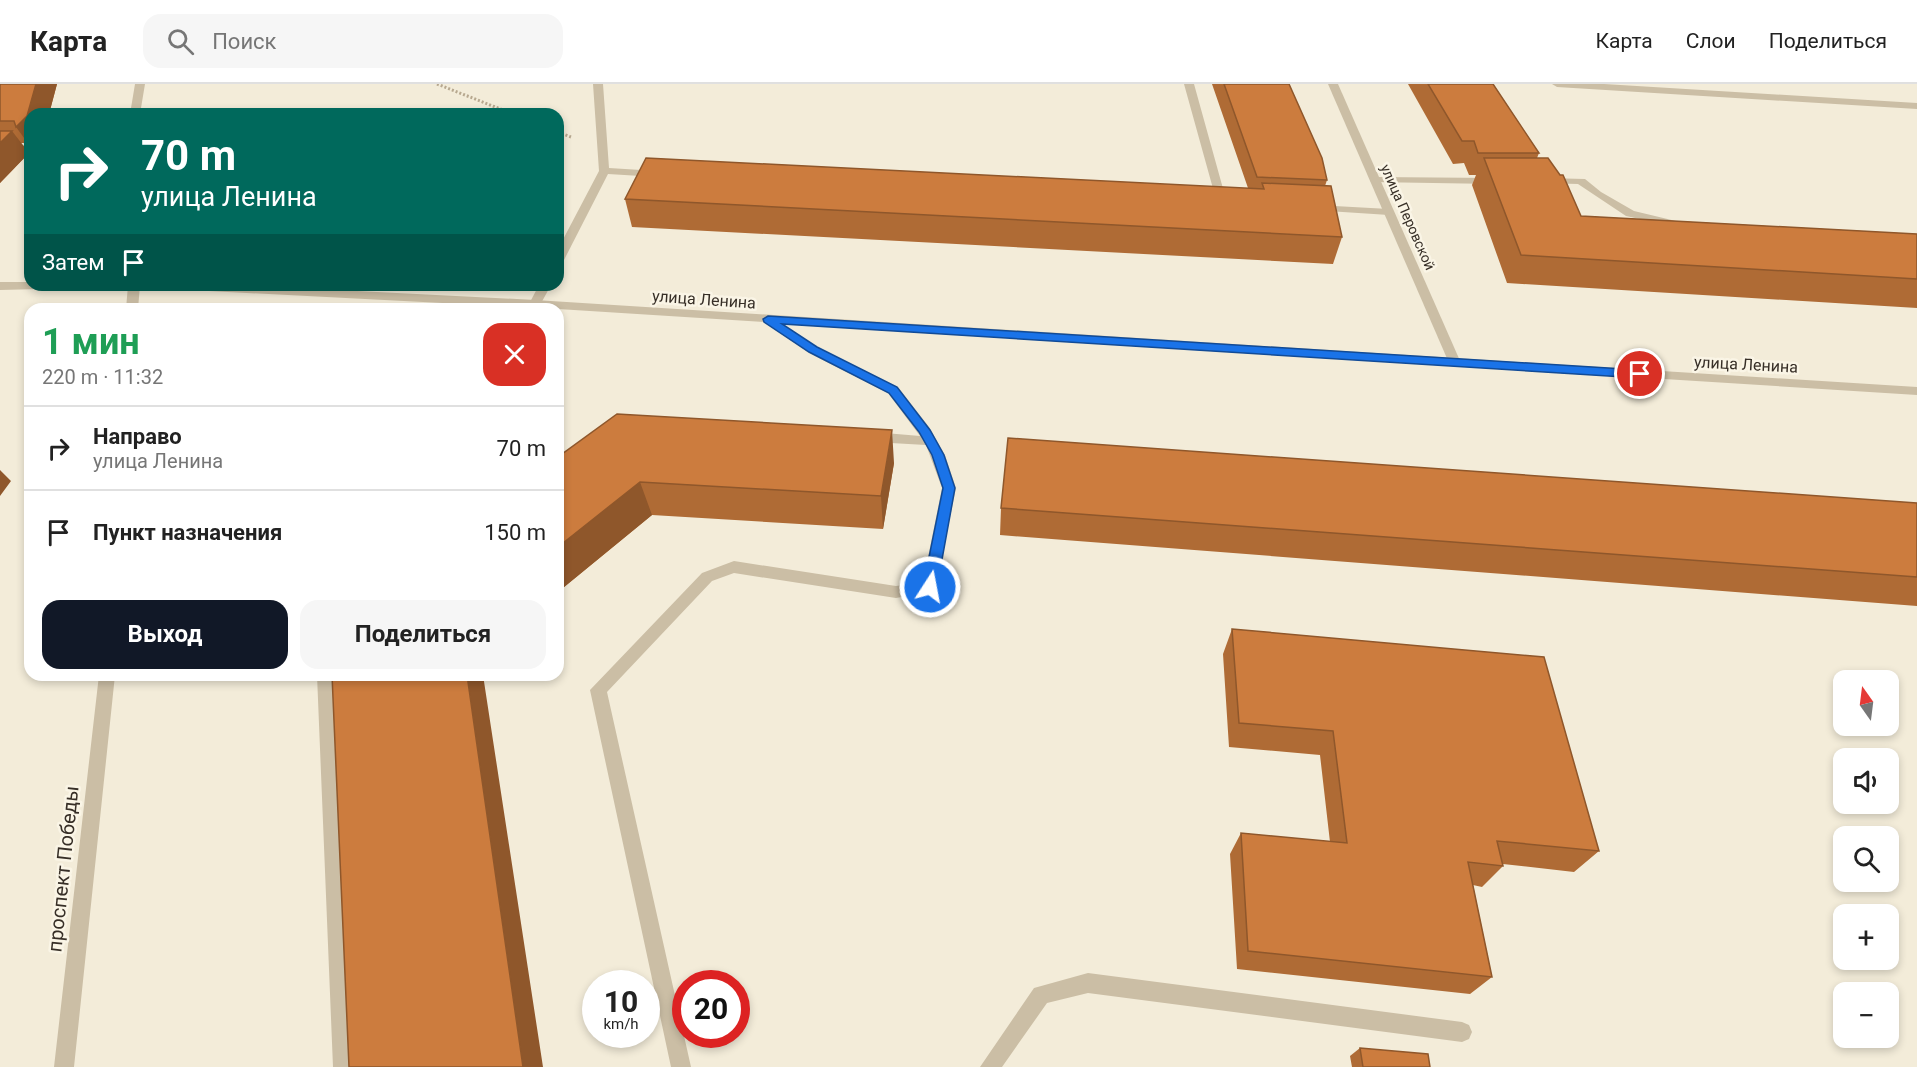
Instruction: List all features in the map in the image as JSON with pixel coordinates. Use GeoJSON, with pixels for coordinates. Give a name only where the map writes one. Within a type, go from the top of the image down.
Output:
{"type":"FeatureCollection","features":[{"type":"Feature","properties":{"kind":"street"},"geometry":{"type":"LineString","coordinates":[[136,108],[140,84]]}},
{"type":"Feature","properties":{"kind":"street"},"geometry":{"type":"LineString","coordinates":[[564,248],[604,171],[598,84]]}},
{"type":"Feature","properties":{"kind":"street"},"geometry":{"type":"LineString","coordinates":[[1190,84],[1228,203],[1210,202]]}},
{"type":"Feature","properties":{"kind":"street","name":"улица Перовской"},"geometry":{"type":"LineString","coordinates":[[1333,84],[1455,363]]}},
{"type":"Feature","properties":{"kind":"street"},"geometry":{"type":"LineString","coordinates":[[1557,84],[1917,106]]}},
{"type":"Feature","properties":{"kind":"street"},"geometry":{"type":"LineString","coordinates":[[0,148],[24,147]]}},
{"type":"Feature","properties":{"kind":"street"},"geometry":{"type":"LineString","coordinates":[[604,171],[663,174]]}},
{"type":"Feature","properties":{"kind":"street"},"geometry":{"type":"LineString","coordinates":[[1375,180],[1512,181]]}},
{"type":"Feature","properties":{"kind":"street"},"geometry":{"type":"LineString","coordinates":[[1535,181],[1581,182],[1630,214],[1686,225]]}},
{"type":"Feature","properties":{"kind":"street"},"geometry":{"type":"LineString","coordinates":[[1305,207],[1389,212]]}},
{"type":"Feature","properties":{"kind":"street"},"geometry":{"type":"LineString","coordinates":[[0,286],[24,285]]}},
{"type":"Feature","properties":{"kind":"street","name":"улица Ленина"},"geometry":{"type":"LineString","coordinates":[[286,291],[516,303]]}},
{"type":"Feature","properties":{"kind":"street","name":"улица Ленина"},"geometry":{"type":"LineString","coordinates":[[564,306],[1917,391]]}},
{"type":"Feature","properties":{"kind":"street"},"geometry":{"type":"LineString","coordinates":[[681,1067],[598,690],[707,577],[734,567],[896,592],[930,587],[949,488],[938,455],[930,441],[893,390],[813,350],[768,319]]}},
{"type":"Feature","properties":{"kind":"street"},"geometry":{"type":"LineString","coordinates":[[859,436],[930,441]]}},
{"type":"Feature","properties":{"kind":"street","name":"проспект Победы"},"geometry":{"type":"LineString","coordinates":[[64,1067],[105,681]]}},
{"type":"Feature","properties":{"kind":"street"},"geometry":{"type":"LineString","coordinates":[[325,681],[344,1067]]}},
{"type":"Feature","properties":{"kind":"street"},"geometry":{"type":"LineString","coordinates":[[990,1067],[1041,995],[1088,983],[1462,1032]]}},
{"type":"Feature","properties":{"kind":"path"},"geometry":{"type":"LineString","coordinates":[[437,84],[498,108]]}},
{"type":"Feature","properties":{"kind":"building"},"geometry":{"type":"Polygon","coordinates":[[[0,84],[36,84],[29,108],[24,108],[24,119],[16,127],[14,121],[0,121],[0,84]]]}},
{"type":"Feature","properties":{"kind":"building"},"geometry":{"type":"Polygon","coordinates":[[[1224,84],[1289,84],[1322,158],[1327,180],[1257,177],[1224,84]]]}},
{"type":"Feature","properties":{"kind":"building"},"geometry":{"type":"Polygon","coordinates":[[[1428,84],[1493,84],[1539,153],[1478,153],[1474,141],[1462,141],[1428,84]]]}},
{"type":"Feature","properties":{"kind":"building"},"geometry":{"type":"Polygon","coordinates":[[[0,131],[12,131],[0,143],[0,131]]]}},
{"type":"Feature","properties":{"kind":"building"},"geometry":{"type":"Polygon","coordinates":[[[646,158],[1264,189],[1262,183],[1331,186],[1342,237],[625,199],[646,158]]]}},
{"type":"Feature","properties":{"kind":"building"},"geometry":{"type":"Polygon","coordinates":[[[1484,158],[1548,158],[1560,175],[1563,175],[1581,216],[1917,234],[1917,279],[1521,255],[1484,158]]]}},
{"type":"Feature","properties":{"kind":"building"},"geometry":{"type":"Polygon","coordinates":[[[617,414],[892,430],[881,496],[640,482],[564,542],[564,453],[617,414]]]}},
{"type":"Feature","properties":{"kind":"building"},"geometry":{"type":"Polygon","coordinates":[[[1008,438],[1917,503],[1917,577],[1001,508],[1008,438]]]}},
{"type":"Feature","properties":{"kind":"building"},"geometry":{"type":"Polygon","coordinates":[[[1232,629],[1544,657],[1599,851],[1497,841],[1503,866],[1468,862],[1492,977],[1248,951],[1241,833],[1347,843],[1333,731],[1239,723],[1232,629]]]}},
{"type":"Feature","properties":{"kind":"building"},"geometry":{"type":"Polygon","coordinates":[[[332,681],[468,681],[523,1067],[349,1067],[332,681]]]}},
{"type":"Feature","properties":{"kind":"building"},"geometry":{"type":"Polygon","coordinates":[[[1360,1048],[1428,1054],[1430,1067],[1363,1067],[1360,1048]]]}},
{"type":"Feature","properties":{"kind":"route"},"geometry":{"type":"LineString","coordinates":[[930,587],[949,488],[938,455],[924,430],[893,390],[813,350],[768,319],[1640,374]]}}]}
